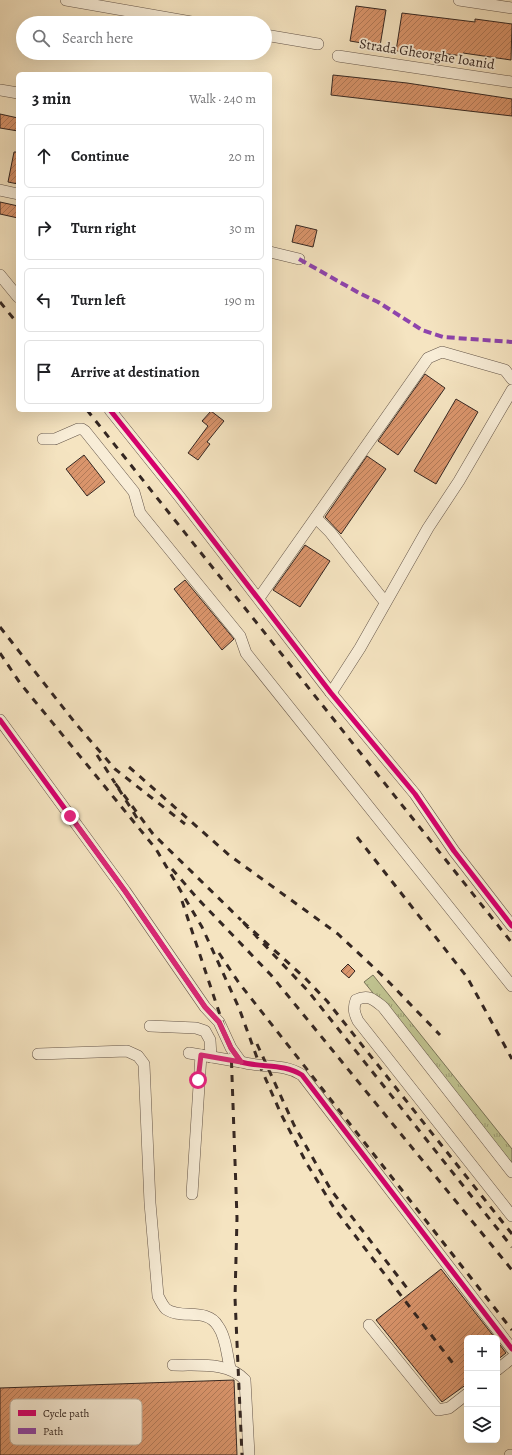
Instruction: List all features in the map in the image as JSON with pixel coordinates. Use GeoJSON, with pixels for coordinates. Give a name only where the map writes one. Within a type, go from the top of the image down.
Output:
{"type":"FeatureCollection","features":[{"type":"Feature","properties":{"kind":"street"},"geometry":{"type":"LineString","coordinates":[[66,0],[157,16]]}},
{"type":"Feature","properties":{"kind":"street"},"geometry":{"type":"LineString","coordinates":[[459,0],[512,8]]}},
{"type":"Feature","properties":{"kind":"street"},"geometry":{"type":"LineString","coordinates":[[272,36],[318,44]]}},
{"type":"Feature","properties":{"kind":"street","name":"Strada Gheorghe Ioanid"},"geometry":{"type":"LineString","coordinates":[[338,56],[512,82]]}},
{"type":"Feature","properties":{"kind":"street"},"geometry":{"type":"LineString","coordinates":[[0,90],[16,93]]}},
{"type":"Feature","properties":{"kind":"street"},"geometry":{"type":"LineString","coordinates":[[0,190],[16,194]]}},
{"type":"Feature","properties":{"kind":"street"},"geometry":{"type":"LineString","coordinates":[[272,252],[299,259]]}},
{"type":"Feature","properties":{"kind":"street"},"geometry":{"type":"LineString","coordinates":[[0,275],[16,295]]}},
{"type":"Feature","properties":{"kind":"street"},"geometry":{"type":"LineString","coordinates":[[259,598],[428,358],[442,352],[505,370],[512,379]]}},
{"type":"Feature","properties":{"kind":"street"},"geometry":{"type":"LineString","coordinates":[[331,693],[360,648],[512,390]]}},
{"type":"Feature","properties":{"kind":"street"},"geometry":{"type":"LineString","coordinates":[[112,412],[259,598],[331,693],[415,794],[454,851],[512,926]]}},
{"type":"Feature","properties":{"kind":"street"},"geometry":{"type":"LineString","coordinates":[[42,439],[55,439],[82,428],[85,431],[134,492],[140,513],[240,636],[246,654],[512,986]]}},
{"type":"Feature","properties":{"kind":"street"},"geometry":{"type":"LineString","coordinates":[[316,518],[330,532],[386,602]]}},
{"type":"Feature","properties":{"kind":"street"},"geometry":{"type":"LineString","coordinates":[[0,720],[125,891],[205,1007],[219,1022],[231,1048],[241,1062]]}},
{"type":"Feature","properties":{"kind":"street"},"geometry":{"type":"LineString","coordinates":[[512,1172],[383,1006],[368,996],[356,1000],[354,1014],[358,1021],[512,1216]]}},
{"type":"Feature","properties":{"kind":"street"},"geometry":{"type":"LineString","coordinates":[[150,1026],[196,1028],[205,1031],[210,1040],[206,1056],[192,1194]]}},
{"type":"Feature","properties":{"kind":"street"},"geometry":{"type":"LineString","coordinates":[[38,1054],[127,1051],[138,1056],[144,1064],[150,1203],[154,1265],[158,1296],[165,1308],[174,1313],[204,1315],[218,1325],[223,1338],[230,1368]]}},
{"type":"Feature","properties":{"kind":"street"},"geometry":{"type":"LineString","coordinates":[[189,1053],[260,1066],[293,1069],[302,1075],[512,1349]]}},
{"type":"Feature","properties":{"kind":"street"},"geometry":{"type":"LineString","coordinates":[[369,1325],[438,1410],[449,1408],[464,1396]]}},
{"type":"Feature","properties":{"kind":"street"},"geometry":{"type":"LineString","coordinates":[[500,1368],[512,1358]]}},
{"type":"Feature","properties":{"kind":"street"},"geometry":{"type":"LineString","coordinates":[[173,1365],[230,1368],[239,1373],[245,1380],[249,1455]]}},
{"type":"Feature","properties":{"kind":"green space"},"geometry":{"type":"Polygon","coordinates":[[[373,975],[512,1149],[512,1163],[364,982],[373,975]]]}},
{"type":"Feature","properties":{"kind":"building"},"geometry":{"type":"Polygon","coordinates":[[[356,6],[386,10],[380,46],[350,41],[356,6]]]}},
{"type":"Feature","properties":{"kind":"building"},"geometry":{"type":"Polygon","coordinates":[[[402,13],[475,22],[475,19],[512,24],[511,60],[463,53],[463,56],[440,53],[439,57],[396,51],[402,13]]]}},
{"type":"Feature","properties":{"kind":"building"},"geometry":{"type":"Polygon","coordinates":[[[333,75],[407,83],[512,99],[512,116],[331,95],[333,75]]]}},
{"type":"Feature","properties":{"kind":"building"},"geometry":{"type":"Polygon","coordinates":[[[0,114],[16,118],[16,131],[0,128],[0,114]]]}},
{"type":"Feature","properties":{"kind":"building"},"geometry":{"type":"Polygon","coordinates":[[[14,152],[16,152],[16,184],[8,182],[14,152]]]}},
{"type":"Feature","properties":{"kind":"building"},"geometry":{"type":"Polygon","coordinates":[[[0,202],[16,206],[16,218],[0,214],[0,202]]]}},
{"type":"Feature","properties":{"kind":"building"},"geometry":{"type":"Polygon","coordinates":[[[296,225],[317,230],[313,247],[292,242],[296,225]]]}},
{"type":"Feature","properties":{"kind":"building"},"geometry":{"type":"Polygon","coordinates":[[[425,374],[445,388],[398,455],[378,441],[425,374]]]}},
{"type":"Feature","properties":{"kind":"building"},"geometry":{"type":"Polygon","coordinates":[[[456,399],[478,412],[436,484],[414,471],[456,399]]]}},
{"type":"Feature","properties":{"kind":"building"},"geometry":{"type":"Polygon","coordinates":[[[210,412],[212,412],[224,421],[207,442],[210,444],[198,460],[188,453],[208,426],[202,421],[210,412]]]}},
{"type":"Feature","properties":{"kind":"building"},"geometry":{"type":"Polygon","coordinates":[[[84,455],[105,482],[87,496],[66,469],[84,455]]]}},
{"type":"Feature","properties":{"kind":"building"},"geometry":{"type":"Polygon","coordinates":[[[367,456],[386,469],[341,534],[325,517],[367,456]]]}},
{"type":"Feature","properties":{"kind":"building"},"geometry":{"type":"Polygon","coordinates":[[[305,545],[330,561],[300,607],[273,590],[305,545]]]}},
{"type":"Feature","properties":{"kind":"building"},"geometry":{"type":"Polygon","coordinates":[[[185,580],[234,639],[222,650],[174,589],[185,580]]]}},
{"type":"Feature","properties":{"kind":"building"},"geometry":{"type":"Polygon","coordinates":[[[348,964],[355,971],[349,978],[341,971],[348,964]]]}},
{"type":"Feature","properties":{"kind":"building"},"geometry":{"type":"Polygon","coordinates":[[[441,1269],[493,1335],[464,1335],[464,1386],[442,1402],[376,1320],[441,1269]]]}},
{"type":"Feature","properties":{"kind":"building"},"geometry":{"type":"Polygon","coordinates":[[[500,1345],[506,1353],[500,1358],[500,1345]]]}},
{"type":"Feature","properties":{"kind":"building"},"geometry":{"type":"Polygon","coordinates":[[[234,1380],[237,1455],[0,1455],[0,1388],[234,1380]]]}},
{"type":"Feature","properties":{"kind":"railway"},"geometry":{"type":"LineString","coordinates":[[0,302],[16,322]]}},
{"type":"Feature","properties":{"kind":"railway"},"geometry":{"type":"LineString","coordinates":[[89,412],[512,943]]}},
{"type":"Feature","properties":{"kind":"railway"},"geometry":{"type":"LineString","coordinates":[[0,627],[76,724],[115,769],[185,824]]}},
{"type":"Feature","properties":{"kind":"railway"},"geometry":{"type":"LineString","coordinates":[[0,653],[20,683],[156,849],[202,927],[239,1008],[260,1066],[281,1114],[307,1164],[334,1208],[455,1366]]}},
{"type":"Feature","properties":{"kind":"railway"},"geometry":{"type":"LineString","coordinates":[[97,755],[115,783]]}},
{"type":"Feature","properties":{"kind":"railway"},"geometry":{"type":"LineString","coordinates":[[129,767],[229,855],[338,934],[385,978],[440,1035]]}},
{"type":"Feature","properties":{"kind":"railway"},"geometry":{"type":"LineString","coordinates":[[137,818],[115,783],[153,834],[241,920]]}},
{"type":"Feature","properties":{"kind":"railway"},"geometry":{"type":"LineString","coordinates":[[357,837],[467,977],[512,1059]]}},
{"type":"Feature","properties":{"kind":"railway"},"geometry":{"type":"LineString","coordinates":[[172,869],[198,899],[271,975],[512,1270]]}},
{"type":"Feature","properties":{"kind":"railway"},"geometry":{"type":"LineString","coordinates":[[182,901],[231,1048],[237,1218],[235,1298],[242,1455]]}},
{"type":"Feature","properties":{"kind":"railway"},"geometry":{"type":"LineString","coordinates":[[512,1234],[327,1001],[305,978],[241,920],[308,991],[512,1247]]}},
{"type":"Feature","properties":{"kind":"railway"},"geometry":{"type":"LineString","coordinates":[[219,953],[239,983],[512,1330]]}},
{"type":"Feature","properties":{"kind":"railway"},"geometry":{"type":"LineString","coordinates":[[257,1044],[294,1125],[331,1190],[407,1288]]}},
{"type":"Feature","properties":{"kind":"marked path"},"geometry":{"type":"LineString","coordinates":[[299,259],[378,302],[422,330],[443,337],[512,342]]}},
{"type":"Feature","properties":{"kind":"cycle path"},"geometry":{"type":"LineString","coordinates":[[112,412],[179,496],[331,693],[415,794],[454,851],[512,926]]}},
{"type":"Feature","properties":{"kind":"cycle path"},"geometry":{"type":"LineString","coordinates":[[0,720],[125,891],[205,1007],[219,1022],[231,1048],[241,1062],[280,1067],[295,1071],[302,1075],[512,1349]]}},
{"type":"Feature","properties":{"kind":"route"},"geometry":{"type":"LineString","coordinates":[[70,816],[125,891],[205,1007],[219,1022],[231,1048],[241,1062],[201,1055],[198,1080]]}}]}
